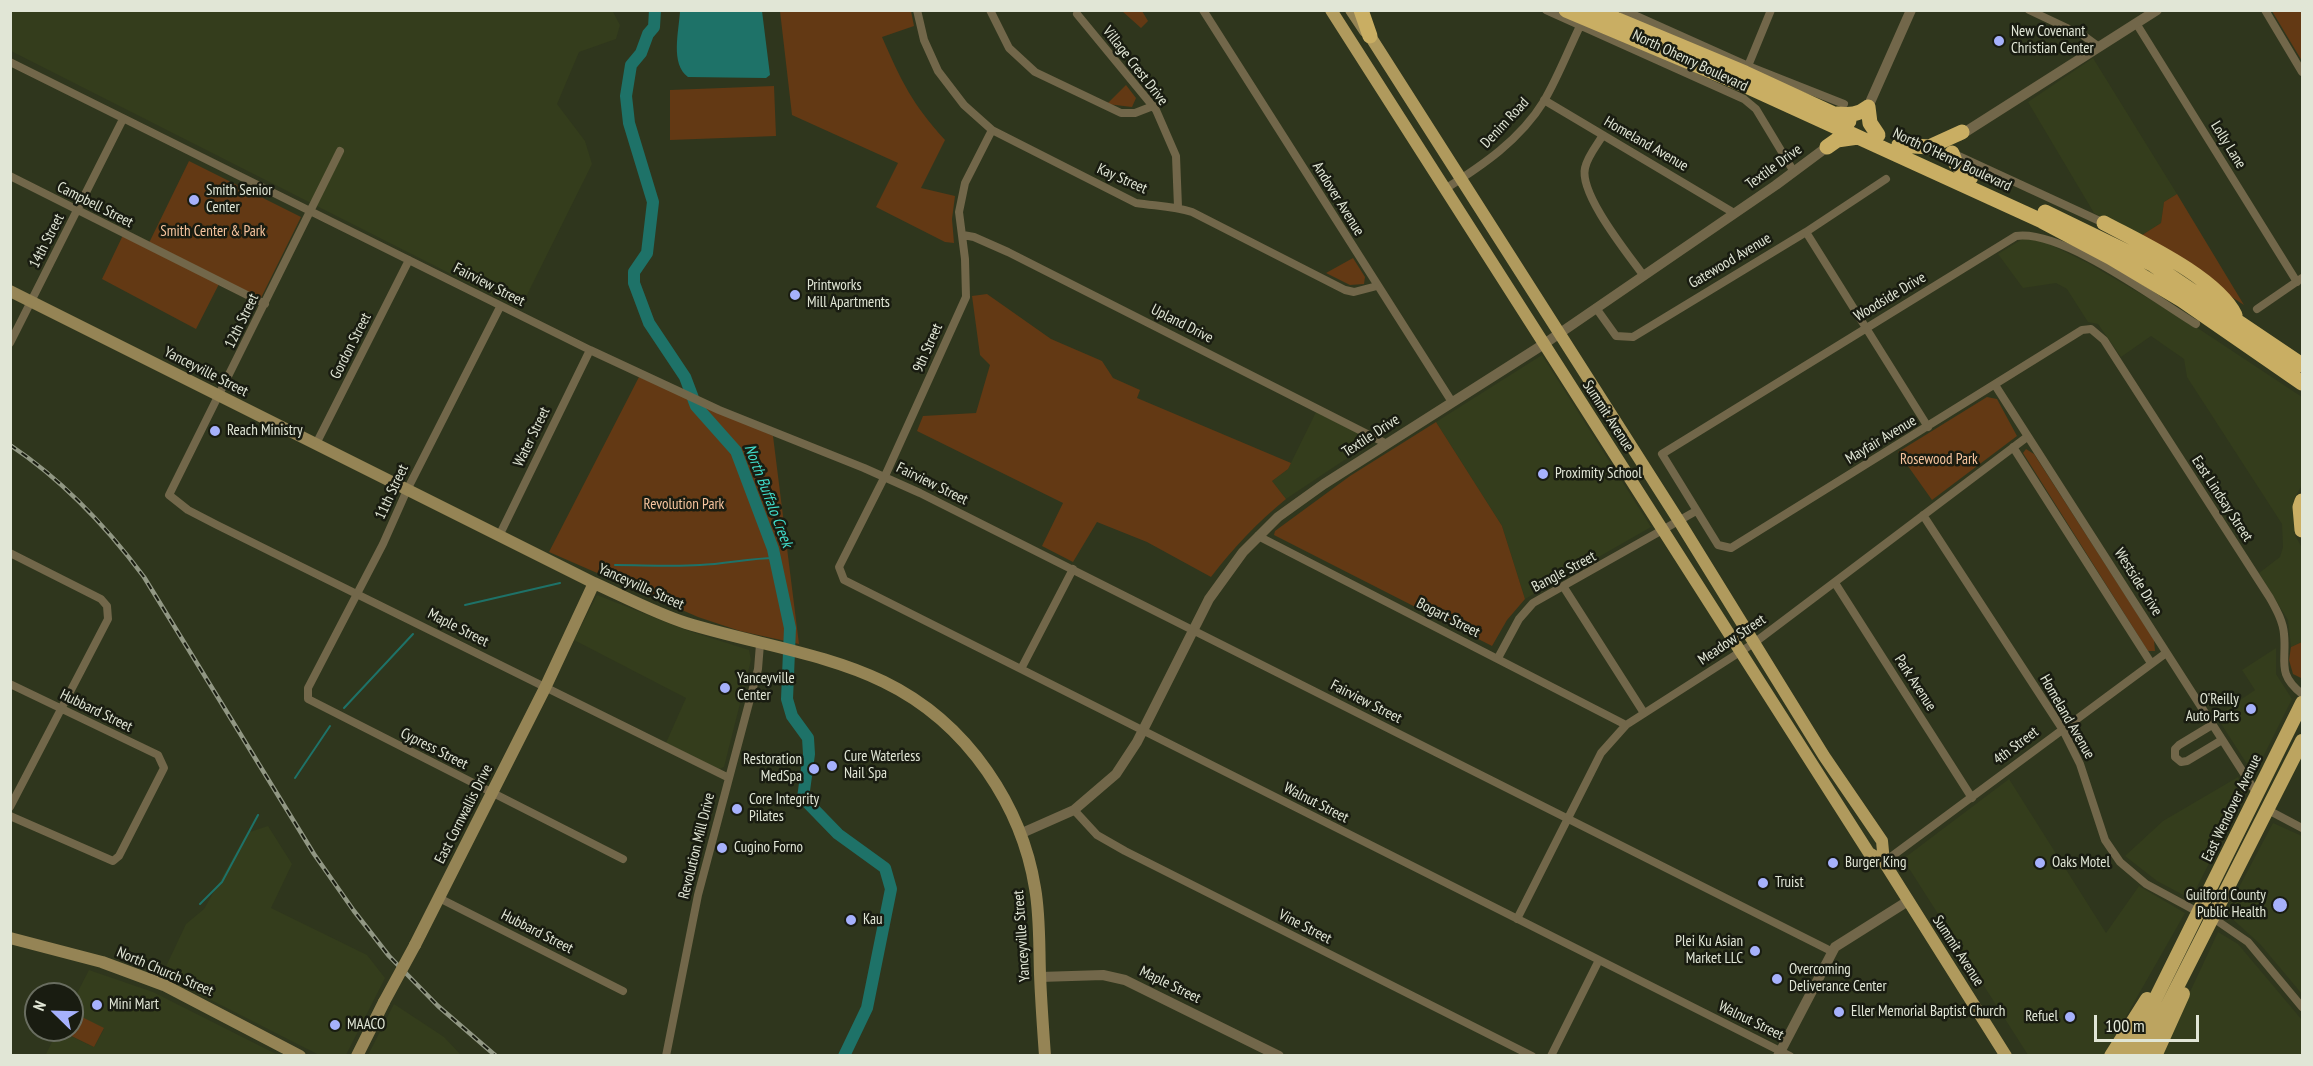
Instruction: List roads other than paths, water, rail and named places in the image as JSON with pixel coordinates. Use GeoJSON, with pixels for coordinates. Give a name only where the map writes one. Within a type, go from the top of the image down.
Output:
{"type":"FeatureCollection","features":[{"type":"Feature","properties":{"kind":"highway"},"geometry":{"type":"LineString","coordinates":[[1361,10],[1370,36]]}},
{"type":"Feature","properties":{"kind":"highway","name":"North O'Henry Boulevard"},"geometry":{"type":"LineString","coordinates":[[1566,10],[1818,118],[2042,221],[2110,257],[2197,310],[2302,383]]}},
{"type":"Feature","properties":{"kind":"highway","name":"North O'Henry Boulevard"},"geometry":{"type":"LineString","coordinates":[[1594,10],[1745,73],[1839,109],[1878,135],[2152,264],[2302,365]]}},
{"type":"Feature","properties":{"kind":"highway"},"geometry":{"type":"LineString","coordinates":[[1839,109],[1852,115],[1868,107]]}},
{"type":"Feature","properties":{"kind":"highway"},"geometry":{"type":"LineString","coordinates":[[1868,107],[1870,123],[1878,135]]}},
{"type":"Feature","properties":{"kind":"highway"},"geometry":{"type":"LineString","coordinates":[[1818,118],[1826,129],[1827,147]]}},
{"type":"Feature","properties":{"kind":"highway"},"geometry":{"type":"LineString","coordinates":[[1899,145],[1929,147],[1962,132]]}},
{"type":"Feature","properties":{"kind":"highway"},"geometry":{"type":"LineString","coordinates":[[1827,147],[1837,140],[1859,137]]}},
{"type":"Feature","properties":{"kind":"highway"},"geometry":{"type":"LineString","coordinates":[[1952,153],[1956,164],[1971,177]]}},
{"type":"Feature","properties":{"kind":"highway"},"geometry":{"type":"LineString","coordinates":[[2104,224],[2169,258],[2186,270],[2229,302],[2238,320]]}},
{"type":"Feature","properties":{"kind":"highway"},"geometry":{"type":"LineString","coordinates":[[2302,501],[2300,507],[2302,531]]}},
{"type":"Feature","properties":{"kind":"highway","name":"East Wendover Avenue"},"geometry":{"type":"LineString","coordinates":[[2127,1056],[2302,703]]}},
{"type":"Feature","properties":{"kind":"highway"},"geometry":{"type":"LineString","coordinates":[[2142,1056],[2302,741]]}},
{"type":"Feature","properties":{"kind":"highway"},"geometry":{"type":"LineString","coordinates":[[2236,873],[2250,828],[2262,804],[2257,794]]}},
{"type":"Feature","properties":{"kind":"highway"},"geometry":{"type":"LineString","coordinates":[[2155,1056],[2216,920],[2220,906]]}},
{"type":"Feature","properties":{"kind":"highway"},"geometry":{"type":"LineString","coordinates":[[2111,1056],[2189,930]]}},
{"type":"Feature","properties":{"kind":"main road","name":"Summit Avenue"},"geometry":{"type":"LineString","coordinates":[[1331,10],[1869,852],[1884,862],[2007,1056]]}},
{"type":"Feature","properties":{"kind":"main road","name":"Summit Avenue"},"geometry":{"type":"LineString","coordinates":[[1351,10],[1380,51],[1679,521],[1824,756],[1882,841],[1884,862]]}},
{"type":"Feature","properties":{"kind":"main road"},"geometry":{"type":"LineString","coordinates":[[1364,61],[1380,51]]}},
{"type":"Feature","properties":{"kind":"main road","name":"Yanceyville Street"},"geometry":{"type":"LineString","coordinates":[[10,291],[594,583],[684,622],[809,655],[881,679],[912,696],[942,719],[987,771],[1022,833],[1035,888],[1045,1056]]}},
{"type":"Feature","properties":{"kind":"main road","name":"East Cornwallis Drive"},"geometry":{"type":"LineString","coordinates":[[357,1056],[545,688],[594,583]]}},
{"type":"Feature","properties":{"kind":"main road","name":"North Church Street"},"geometry":{"type":"LineString","coordinates":[[10,938],[102,962],[164,985],[300,1056]]}},
{"type":"Feature","properties":{"kind":"street","name":"Kay Street"},"geometry":{"type":"LineString","coordinates":[[917,10],[924,39],[938,71],[964,105],[992,130],[1136,203],[1178,207],[1345,290],[1354,292],[1377,286]]}},
{"type":"Feature","properties":{"kind":"street"},"geometry":{"type":"LineString","coordinates":[[990,10],[1009,48],[1035,72],[1121,113],[1135,113],[1153,106]]}},
{"type":"Feature","properties":{"kind":"street","name":"Andover Avenue"},"geometry":{"type":"LineString","coordinates":[[1203,10],[1452,402]]}},
{"type":"Feature","properties":{"kind":"street","name":"North Ohenry Boulevard"},"geometry":{"type":"LineString","coordinates":[[1546,10],[1744,99],[1755,109],[1794,172]]}},
{"type":"Feature","properties":{"kind":"street","name":"North Ohenry Boulevard"},"geometry":{"type":"LineString","coordinates":[[1623,10],[1839,109]]}},
{"type":"Feature","properties":{"kind":"street"},"geometry":{"type":"LineString","coordinates":[[1748,66],[1771,10]]}},
{"type":"Feature","properties":{"kind":"street"},"geometry":{"type":"LineString","coordinates":[[1868,107],[1911,10]]}},
{"type":"Feature","properties":{"kind":"street"},"geometry":{"type":"LineString","coordinates":[[2029,10],[2084,36],[2099,47]]}},
{"type":"Feature","properties":{"kind":"street"},"geometry":{"type":"LineString","coordinates":[[2104,224],[1952,153],[1953,144],[1962,132],[2157,10]]}},
{"type":"Feature","properties":{"kind":"street"},"geometry":{"type":"LineString","coordinates":[[2265,10],[2302,72]]}},
{"type":"Feature","properties":{"kind":"street","name":"Village Crest Drive"},"geometry":{"type":"LineString","coordinates":[[1077,14],[1153,106],[1176,156],[1178,207]]}},
{"type":"Feature","properties":{"kind":"street","name":"Lolly Lane"},"geometry":{"type":"LineString","coordinates":[[2136,23],[2300,280]]}},
{"type":"Feature","properties":{"kind":"street","name":"Denim Road"},"geometry":{"type":"LineString","coordinates":[[1445,189],[1488,161],[1511,141],[1544,100],[1580,26]]}},
{"type":"Feature","properties":{"kind":"street","name":"Fairview Street"},"geometry":{"type":"LineString","coordinates":[[10,62],[590,350],[705,403],[885,476],[1194,629],[1831,951]]}},
{"type":"Feature","properties":{"kind":"street","name":"Homeland Avenue"},"geometry":{"type":"LineString","coordinates":[[1544,100],[1734,213]]}},
{"type":"Feature","properties":{"kind":"street","name":"14th Street"},"geometry":{"type":"LineString","coordinates":[[10,343],[123,119]]}},
{"type":"Feature","properties":{"kind":"street","name":"9th Street"},"geometry":{"type":"LineString","coordinates":[[839,567],[885,476],[966,297],[963,235],[959,212],[965,183],[992,130]]}},
{"type":"Feature","properties":{"kind":"street"},"geometry":{"type":"LineString","coordinates":[[1603,135],[1584,169],[1586,183],[1594,202],[1643,275]]}},
{"type":"Feature","properties":{"kind":"street","name":"Textile Drive"},"geometry":{"type":"LineString","coordinates":[[1022,833],[1074,810],[1116,774],[1143,731],[1194,629],[1228,571],[1278,517],[1323,484],[1544,344],[1827,147]]}},
{"type":"Feature","properties":{"kind":"street","name":"12th Street"},"geometry":{"type":"LineString","coordinates":[[175,500],[169,495],[266,304],[340,151]]}},
{"type":"Feature","properties":{"kind":"street","name":"Campbell Street"},"geometry":{"type":"LineString","coordinates":[[10,176],[266,304]]}},
{"type":"Feature","properties":{"kind":"street","name":"Gatewood Avenue"},"geometry":{"type":"LineString","coordinates":[[1596,308],[1616,336],[1633,337],[1806,232],[1886,179]]}},
{"type":"Feature","properties":{"kind":"street"},"geometry":{"type":"LineString","coordinates":[[1806,232],[1928,427]]}},
{"type":"Feature","properties":{"kind":"street","name":"Woodside Drive"},"geometry":{"type":"LineString","coordinates":[[1696,511],[1662,454],[2016,236],[2029,234],[2076,251],[2196,324]]}},
{"type":"Feature","properties":{"kind":"street","name":"Upland Drive"},"geometry":{"type":"LineString","coordinates":[[963,235],[1008,252],[1387,444]]}},
{"type":"Feature","properties":{"kind":"street","name":"Gordon Street"},"geometry":{"type":"LineString","coordinates":[[316,444],[409,260]]}},
{"type":"Feature","properties":{"kind":"street"},"geometry":{"type":"LineString","coordinates":[[2257,309],[2300,280]]}},
{"type":"Feature","properties":{"kind":"street","name":"11th Street"},"geometry":{"type":"LineString","coordinates":[[308,688],[383,544],[407,490],[500,307]]}},
{"type":"Feature","properties":{"kind":"street","name":"Mayfair Avenue"},"geometry":{"type":"LineString","coordinates":[[1696,511],[1718,545],[1731,548],[2082,330],[2091,329]]}},
{"type":"Feature","properties":{"kind":"street","name":"East Lindsay Street"},"geometry":{"type":"LineString","coordinates":[[2091,329],[2104,340],[2270,598],[2284,632],[2284,670],[2290,683],[2302,694]]}},
{"type":"Feature","properties":{"kind":"street","name":"Water Street"},"geometry":{"type":"LineString","coordinates":[[499,536],[590,350]]}},
{"type":"Feature","properties":{"kind":"street","name":"Westside Drive"},"geometry":{"type":"LineString","coordinates":[[1995,385],[2257,794]]}},
{"type":"Feature","properties":{"kind":"street","name":"Meadow Street"},"geometry":{"type":"LineString","coordinates":[[1517,919],[1606,745],[1626,725],[1754,643],[2028,437]]}},
{"type":"Feature","properties":{"kind":"street"},"geometry":{"type":"LineString","coordinates":[[2013,447],[2151,663]]}},
{"type":"Feature","properties":{"kind":"street","name":"Maple Street"},"geometry":{"type":"LineString","coordinates":[[175,500],[198,515],[729,778]]}},
{"type":"Feature","properties":{"kind":"street","name":"Bangle Street"},"geometry":{"type":"LineString","coordinates":[[1498,658],[1525,611],[1543,596],[1696,511]]}},
{"type":"Feature","properties":{"kind":"street","name":"Homeland Avenue"},"geometry":{"type":"LineString","coordinates":[[1923,515],[2063,730],[2080,764],[2105,840],[2120,862],[2146,884],[2199,912]]}},
{"type":"Feature","properties":{"kind":"street","name":"Bogart Street"},"geometry":{"type":"LineString","coordinates":[[1258,536],[1626,725]]}},
{"type":"Feature","properties":{"kind":"street"},"geometry":{"type":"LineString","coordinates":[[10,552],[101,599],[107,606],[108,620],[10,807]]}},
{"type":"Feature","properties":{"kind":"street","name":"Walnut Street"},"geometry":{"type":"LineString","coordinates":[[839,567],[844,580],[856,588],[1783,1054]]}},
{"type":"Feature","properties":{"kind":"street"},"geometry":{"type":"LineString","coordinates":[[1021,669],[1073,569]]}},
{"type":"Feature","properties":{"kind":"street","name":"Park Avenue"},"geometry":{"type":"LineString","coordinates":[[1835,583],[1972,798]]}},
{"type":"Feature","properties":{"kind":"street"},"geometry":{"type":"LineString","coordinates":[[1563,586],[1644,713]]}},
{"type":"Feature","properties":{"kind":"street","name":"Revolution Mill Drive"},"geometry":{"type":"LineString","coordinates":[[666,1056],[698,895],[765,645]]}},
{"type":"Feature","properties":{"kind":"street","name":"4th Street"},"geometry":{"type":"LineString","coordinates":[[1884,862],[2166,653]]}},
{"type":"Feature","properties":{"kind":"street","name":"Hubbard Street"},"geometry":{"type":"LineString","coordinates":[[10,684],[158,755],[164,768],[118,856],[113,861],[10,816]]}},
{"type":"Feature","properties":{"kind":"street","name":"Cypress Street"},"geometry":{"type":"LineString","coordinates":[[308,688],[308,699],[317,706],[623,859]]}},
{"type":"Feature","properties":{"kind":"street"},"geometry":{"type":"LineString","coordinates":[[2212,725],[2179,745],[2174,753],[2175,757],[2181,762],[2187,761],[2222,740]]}},
{"type":"Feature","properties":{"kind":"street","name":"Vine Street"},"geometry":{"type":"LineString","coordinates":[[1074,810],[1097,835],[1125,851],[1532,1056]]}},
{"type":"Feature","properties":{"kind":"street"},"geometry":{"type":"LineString","coordinates":[[2268,810],[2302,828]]}},
{"type":"Feature","properties":{"kind":"street","name":"Hubbard Street"},"geometry":{"type":"LineString","coordinates":[[438,898],[623,991]]}},
{"type":"Feature","properties":{"kind":"street"},"geometry":{"type":"LineString","coordinates":[[1783,1054],[1831,951],[1908,901]]}},
{"type":"Feature","properties":{"kind":"street"},"geometry":{"type":"LineString","coordinates":[[2216,920],[2248,942],[2302,1007]]}},
{"type":"Feature","properties":{"kind":"street"},"geometry":{"type":"LineString","coordinates":[[1551,1056],[1599,960]]}},
{"type":"Feature","properties":{"kind":"street","name":"Maple Street"},"geometry":{"type":"LineString","coordinates":[[1040,977],[1103,975],[1125,980],[1279,1056]]}},
{"type":"Feature","properties":{"kind":"water"},"geometry":{"type":"Polygon","coordinates":[[[680,11],[762,11],[770,75],[766,78],[688,77],[682,71],[677,56],[680,11]]]}},
{"type":"Feature","properties":{"kind":"waterway","name":"North Buffalo Creek"},"geometry":{"type":"LineString","coordinates":[[655,10],[654,27],[648,34],[641,53],[631,65],[626,96],[629,123],[653,202],[647,253],[634,272],[634,283],[649,323],[685,377],[696,406],[736,451],[773,549],[790,628],[787,699],[792,716],[808,738],[809,754],[803,798],[838,834],[885,868],[891,889],[867,1008],[844,1056]]}},
{"type":"Feature","properties":{"kind":"waterway"},"geometry":{"type":"LineString","coordinates":[[615,565],[689,566],[775,558]]}},
{"type":"Feature","properties":{"kind":"waterway"},"geometry":{"type":"LineString","coordinates":[[465,605],[560,583]]}},
{"type":"Feature","properties":{"kind":"waterway"},"geometry":{"type":"LineString","coordinates":[[344,708],[413,634]]}},
{"type":"Feature","properties":{"kind":"waterway"},"geometry":{"type":"LineString","coordinates":[[295,778],[330,726]]}},
{"type":"Feature","properties":{"kind":"waterway"},"geometry":{"type":"LineString","coordinates":[[200,904],[222,882],[258,815]]}},
{"type":"Feature","properties":{"kind":"railway"},"geometry":{"type":"LineString","coordinates":[[10,445],[30,459],[83,505],[130,558],[144,577],[314,854],[354,911],[389,956],[438,1006],[496,1056]]}},
{"type":"Feature","properties":{"kind":"place","name":"New Covenant Christian Center"},"geometry":{"type":"Point","coordinates":[1999,41]}},
{"type":"Feature","properties":{"kind":"place","name":"Smith Senior Center"},"geometry":{"type":"Point","coordinates":[194,200]}},
{"type":"Feature","properties":{"kind":"place","name":"Printworks Mill Apartments"},"geometry":{"type":"Point","coordinates":[795,295]}},
{"type":"Feature","properties":{"kind":"place","name":"Reach Ministry"},"geometry":{"type":"Point","coordinates":[215,431]}},
{"type":"Feature","properties":{"kind":"place","name":"Proximity School"},"geometry":{"type":"Point","coordinates":[1543,474]}},
{"type":"Feature","properties":{"kind":"place","name":"Yanceyville Center"},"geometry":{"type":"Point","coordinates":[725,688]}},
{"type":"Feature","properties":{"kind":"place","name":"O'Reilly Auto Parts"},"geometry":{"type":"Point","coordinates":[2251,709]}},
{"type":"Feature","properties":{"kind":"place","name":"Cure Waterless Nail Spa"},"geometry":{"type":"Point","coordinates":[832,766]}},
{"type":"Feature","properties":{"kind":"place","name":"Restoration MedSpa"},"geometry":{"type":"Point","coordinates":[814,769]}},
{"type":"Feature","properties":{"kind":"place","name":"Core Integrity Pilates"},"geometry":{"type":"Point","coordinates":[737,809]}},
{"type":"Feature","properties":{"kind":"place","name":"Cugino Forno"},"geometry":{"type":"Point","coordinates":[722,848]}},
{"type":"Feature","properties":{"kind":"place","name":"Burger King"},"geometry":{"type":"Point","coordinates":[1833,863]}},
{"type":"Feature","properties":{"kind":"place","name":"Oaks Motel"},"geometry":{"type":"Point","coordinates":[2040,863]}},
{"type":"Feature","properties":{"kind":"place","name":"Truist"},"geometry":{"type":"Point","coordinates":[1763,883]}},
{"type":"Feature","properties":{"kind":"place","name":"Guilford County Public Health"},"geometry":{"type":"Point","coordinates":[2280,905]}},
{"type":"Feature","properties":{"kind":"place","name":"Kau"},"geometry":{"type":"Point","coordinates":[851,920]}},
{"type":"Feature","properties":{"kind":"place","name":"Plei Ku Asian Market LLC"},"geometry":{"type":"Point","coordinates":[1755,951]}},
{"type":"Feature","properties":{"kind":"place","name":"Overcoming Deliverance Center"},"geometry":{"type":"Point","coordinates":[1777,979]}},
{"type":"Feature","properties":{"kind":"place","name":"Mini Mart"},"geometry":{"type":"Point","coordinates":[97,1005]}},
{"type":"Feature","properties":{"kind":"place","name":"Eller Memorial Baptist Church"},"geometry":{"type":"Point","coordinates":[1839,1012]}},
{"type":"Feature","properties":{"kind":"place","name":"Refuel"},"geometry":{"type":"Point","coordinates":[2070,1017]}},
{"type":"Feature","properties":{"kind":"place","name":"MAACO"},"geometry":{"type":"Point","coordinates":[335,1025]}},
{"type":"Feature","properties":{"kind":"park label","name":"Smith Center & Park"},"geometry":{"type":"Point","coordinates":[213,232]}},
{"type":"Feature","properties":{"kind":"park label","name":"Rosewood Park"},"geometry":{"type":"Point","coordinates":[1939,460]}},
{"type":"Feature","properties":{"kind":"park label","name":"Revolution Park"},"geometry":{"type":"Point","coordinates":[684,505]}}]}
